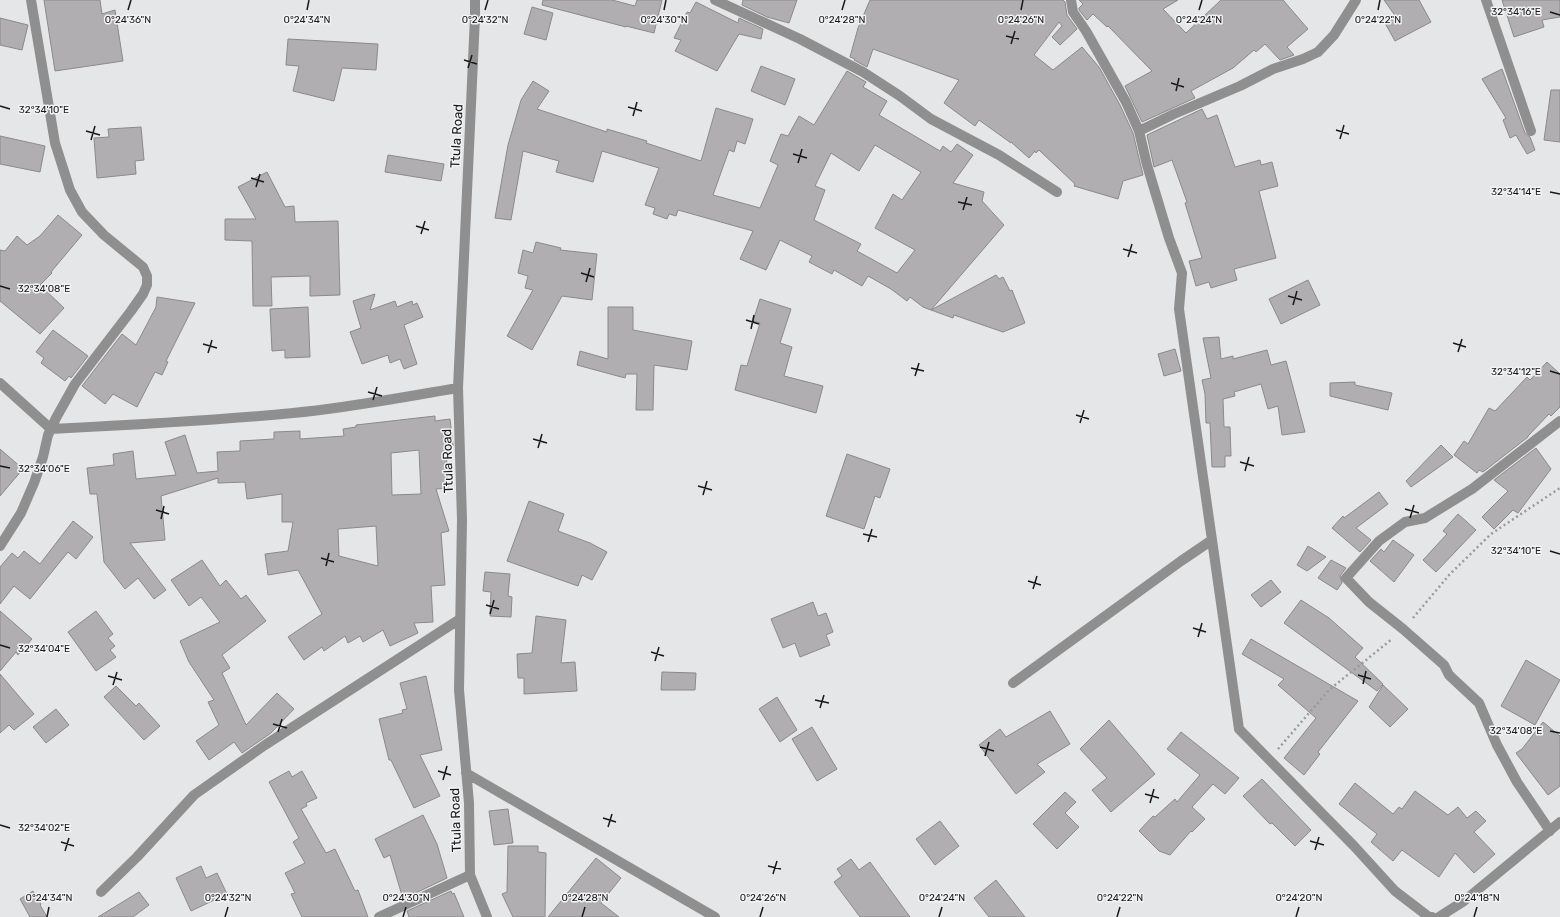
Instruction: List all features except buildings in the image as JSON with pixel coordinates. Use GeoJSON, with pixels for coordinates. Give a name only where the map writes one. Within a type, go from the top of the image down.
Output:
{"type":"FeatureCollection","features":[{"type":"Feature","properties":{"kind":"street"},"geometry":{"type":"LineString","coordinates":[[0,546],[21,512],[43,457],[51,429],[75,384],[143,294],[147,285],[147,276],[143,267],[104,235],[82,212],[70,190],[55,143],[31,0]]}},
{"type":"Feature","properties":{"kind":"street","name":"Ttula Road"},"geometry":{"type":"LineString","coordinates":[[475,0],[458,388],[462,520],[459,690],[469,803],[470,874],[487,917]]}},
{"type":"Feature","properties":{"kind":"street"},"geometry":{"type":"LineString","coordinates":[[714,0],[800,39],[864,72],[931,119],[999,155],[1057,192]]}},
{"type":"Feature","properties":{"kind":"street"},"geometry":{"type":"LineString","coordinates":[[1071,0],[1073,12],[1086,31],[1126,102],[1139,131],[1147,165],[1169,238],[1182,274],[1179,309],[1239,729],[1354,846],[1395,892],[1430,917]]}},
{"type":"Feature","properties":{"kind":"street"},"geometry":{"type":"LineString","coordinates":[[1139,131],[1174,114],[1240,86],[1273,69],[1303,59],[1318,52],[1334,35],[1356,0]]}},
{"type":"Feature","properties":{"kind":"street"},"geometry":{"type":"LineString","coordinates":[[1486,0],[1531,131]]}},
{"type":"Feature","properties":{"kind":"street"},"geometry":{"type":"LineString","coordinates":[[0,383],[51,429],[203,421],[294,413],[368,404],[458,388]]}},
{"type":"Feature","properties":{"kind":"street"},"geometry":{"type":"LineString","coordinates":[[1550,831],[1517,782],[1497,745],[1479,703],[1449,676],[1444,665],[1369,602],[1346,578],[1379,541],[1405,522],[1425,518],[1472,489],[1560,421]]}},
{"type":"Feature","properties":{"kind":"street"},"geometry":{"type":"LineString","coordinates":[[1013,683],[1212,540]]}},
{"type":"Feature","properties":{"kind":"street"},"geometry":{"type":"LineString","coordinates":[[101,892],[194,795],[265,745],[460,619]]}},
{"type":"Feature","properties":{"kind":"street"},"geometry":{"type":"LineString","coordinates":[[466,773],[715,917]]}},
{"type":"Feature","properties":{"kind":"street"},"geometry":{"type":"LineString","coordinates":[[1439,917],[1464,902],[1560,822]]}},
{"type":"Feature","properties":{"kind":"street"},"geometry":{"type":"LineString","coordinates":[[379,917],[470,874]]}}]}
